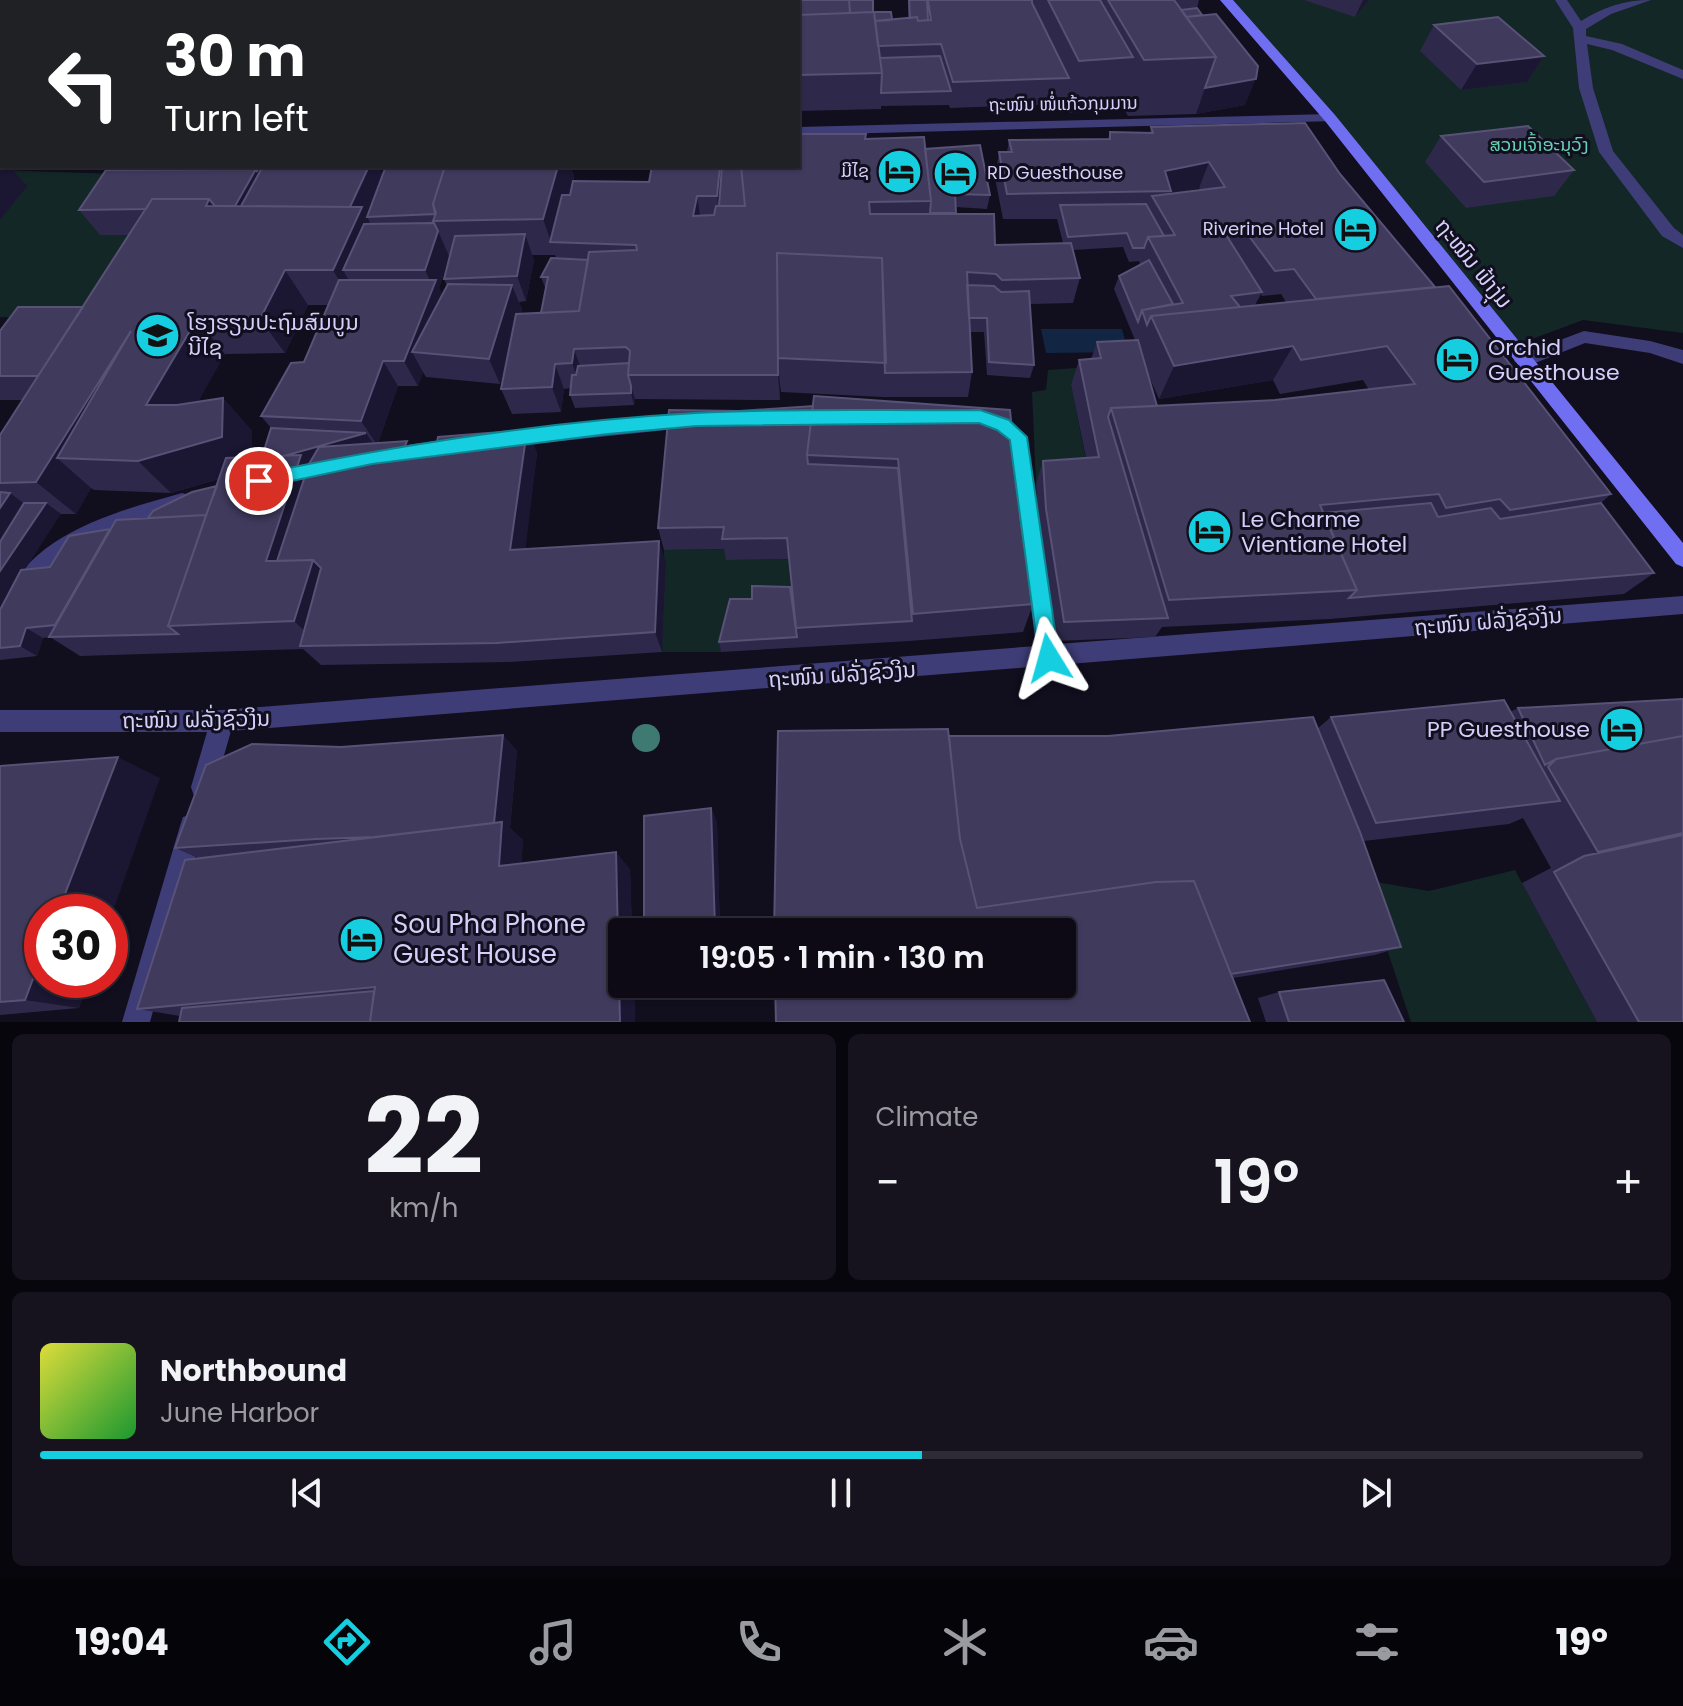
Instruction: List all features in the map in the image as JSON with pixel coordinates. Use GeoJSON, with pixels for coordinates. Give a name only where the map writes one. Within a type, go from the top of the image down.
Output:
{"type":"FeatureCollection","features":[{"type":"Feature","properties":{"kind":"street","name":"ຖະໝົນ ຟ້າງຸ່ມ"},"geometry":{"type":"LineString","coordinates":[[1226,0],[1330,118],[1683,558]]}},
{"type":"Feature","properties":{"kind":"street"},"geometry":{"type":"LineString","coordinates":[[1561,0],[1580,33],[1586,88],[1606,152],[1668,232],[1683,246]]}},
{"type":"Feature","properties":{"kind":"street"},"geometry":{"type":"LineString","coordinates":[[1580,33],[1607,11],[1645,0]]}},
{"type":"Feature","properties":{"kind":"street"},"geometry":{"type":"LineString","coordinates":[[1580,33],[1683,75]]}},
{"type":"Feature","properties":{"kind":"street","name":"ຖະໜົນ ໜໍ່ແກ້ວກຸມມານ"},"geometry":{"type":"LineString","coordinates":[[800,131],[1330,118]]}},
{"type":"Feature","properties":{"kind":"street"},"geometry":{"type":"LineString","coordinates":[[1523,361],[1584,337],[1650,347],[1683,357]]}},
{"type":"Feature","properties":{"kind":"street"},"geometry":{"type":"LineString","coordinates":[[965,416],[980,416],[1003,425],[1018,437],[1049,658]]}},
{"type":"Feature","properties":{"kind":"street"},"geometry":{"type":"LineString","coordinates":[[372,457],[608,427],[713,419]]}},
{"type":"Feature","properties":{"kind":"street"},"geometry":{"type":"LineString","coordinates":[[0,626],[37,568],[64,548],[124,519],[200,496]]}},
{"type":"Feature","properties":{"kind":"street","name":"ຖະໜົນ ຝລັ່ງຊົວງິນ"},"geometry":{"type":"LineString","coordinates":[[0,721],[222,721],[1049,658],[1683,605]]}},
{"type":"Feature","properties":{"kind":"street"},"geometry":{"type":"LineString","coordinates":[[136,1022],[222,721]]}},
{"type":"Feature","properties":{"kind":"green space","name":"ສວນເຈົ້າອະນຸວົງ"},"geometry":{"type":"Polygon","coordinates":[[[1226,0],[1683,0],[1683,333],[1583,320],[1516,345],[1226,0]]]}},
{"type":"Feature","properties":{"kind":"green space"},"geometry":{"type":"Polygon","coordinates":[[[0,170],[145,175],[179,235],[128,321],[0,317],[0,170]]]}},
{"type":"Feature","properties":{"kind":"green space"},"geometry":{"type":"Polygon","coordinates":[[[1089,367],[1071,385],[1090,480],[1036,484],[1032,392],[1046,390],[1048,370],[1089,367]]]}},
{"type":"Feature","properties":{"kind":"green space"},"geometry":{"type":"Polygon","coordinates":[[[729,549],[727,560],[789,559],[791,597],[754,610],[732,610],[721,652],[662,652],[664,550],[729,549]]]}},
{"type":"Feature","properties":{"kind":"green space"},"geometry":{"type":"Polygon","coordinates":[[[1515,870],[1597,1022],[1411,1022],[1364,880],[1429,891],[1515,870]]]}},
{"type":"Feature","properties":{"kind":"water"},"geometry":{"type":"Polygon","coordinates":[[[1041,329],[1122,329],[1128,352],[1046,353],[1041,329]]]}},
{"type":"Feature","properties":{"kind":"building"},"geometry":{"type":"Polygon","coordinates":[[[800,0],[849,0],[850,13],[800,15],[800,0]]]}},
{"type":"Feature","properties":{"kind":"building"},"geometry":{"type":"Polygon","coordinates":[[[849,0],[873,0],[874,12],[850,13],[849,0]]]}},
{"type":"Feature","properties":{"kind":"building"},"geometry":{"type":"Polygon","coordinates":[[[909,0],[927,0],[928,20],[910,18],[909,0]]]}},
{"type":"Feature","properties":{"kind":"building"},"geometry":{"type":"Polygon","coordinates":[[[928,0],[1032,0],[1069,78],[953,82],[941,44],[878,46],[875,21],[917,17],[918,21],[931,20],[928,0]]]}},
{"type":"Feature","properties":{"kind":"building"},"geometry":{"type":"Polygon","coordinates":[[[1048,0],[1100,0],[1133,57],[1079,61],[1048,0]]]}},
{"type":"Feature","properties":{"kind":"building"},"geometry":{"type":"Polygon","coordinates":[[[1108,0],[1174,0],[1216,57],[1144,60],[1108,0]]]}},
{"type":"Feature","properties":{"kind":"building"},"geometry":{"type":"Polygon","coordinates":[[[1197,8],[1202,15],[1186,17],[1181,10],[1197,8]]]}},
{"type":"Feature","properties":{"kind":"building"},"geometry":{"type":"Polygon","coordinates":[[[874,12],[891,12],[892,20],[875,21],[874,12]]]}},
{"type":"Feature","properties":{"kind":"building"},"geometry":{"type":"Polygon","coordinates":[[[874,12],[882,73],[800,75],[800,15],[874,12]]]}},
{"type":"Feature","properties":{"kind":"building"},"geometry":{"type":"Polygon","coordinates":[[[1216,14],[1258,66],[1256,79],[1205,88],[1216,57],[1186,17],[1216,14]]]}},
{"type":"Feature","properties":{"kind":"building"},"geometry":{"type":"Polygon","coordinates":[[[1498,17],[1544,56],[1477,64],[1434,25],[1498,17]]]}},
{"type":"Feature","properties":{"kind":"building"},"geometry":{"type":"Polygon","coordinates":[[[940,56],[951,91],[881,93],[880,58],[940,56]]]}},
{"type":"Feature","properties":{"kind":"building"},"geometry":{"type":"Polygon","coordinates":[[[1305,123],[1340,174],[1435,287],[1316,299],[1294,269],[1275,271],[1243,228],[1223,230],[1262,292],[1231,296],[1240,307],[1151,316],[1147,325],[1142,310],[1183,303],[1148,237],[1175,235],[1152,196],[1225,187],[1209,162],[1165,171],[1171,191],[1007,194],[999,152],[1012,152],[1009,140],[1110,139],[1110,132],[1153,133],[1151,127],[1305,123]]]}},
{"type":"Feature","properties":{"kind":"building"},"geometry":{"type":"Polygon","coordinates":[[[1528,126],[1574,170],[1484,182],[1441,136],[1528,126]]]}},
{"type":"Feature","properties":{"kind":"building"},"geometry":{"type":"Polygon","coordinates":[[[800,134],[866,134],[865,139],[924,137],[931,201],[869,202],[870,214],[994,214],[995,245],[1071,243],[1080,278],[1002,280],[996,274],[967,272],[972,372],[885,373],[882,258],[777,253],[778,375],[628,375],[630,351],[626,347],[574,349],[572,363],[555,364],[552,387],[501,389],[516,314],[579,311],[589,252],[637,250],[636,245],[550,242],[562,195],[570,195],[573,181],[649,182],[652,168],[720,168],[717,196],[697,196],[693,216],[714,215],[716,206],[745,206],[741,168],[800,168],[800,134]]]}},
{"type":"Feature","properties":{"kind":"building"},"geometry":{"type":"Polygon","coordinates":[[[980,145],[990,195],[955,194],[956,213],[930,213],[925,149],[980,145]]]}},
{"type":"Feature","properties":{"kind":"building"},"geometry":{"type":"Polygon","coordinates":[[[262,168],[368,168],[350,207],[241,206],[262,168]]]}},
{"type":"Feature","properties":{"kind":"building"},"geometry":{"type":"Polygon","coordinates":[[[385,168],[444,168],[433,204],[435,214],[367,217],[385,168]]]}},
{"type":"Feature","properties":{"kind":"building"},"geometry":{"type":"Polygon","coordinates":[[[444,168],[557,168],[543,219],[433,221],[436,213],[433,204],[444,168]]]}},
{"type":"Feature","properties":{"kind":"building"},"geometry":{"type":"Polygon","coordinates":[[[722,168],[741,168],[745,206],[719,206],[722,168]]]}},
{"type":"Feature","properties":{"kind":"building"},"geometry":{"type":"Polygon","coordinates":[[[256,169],[235,206],[215,206],[209,199],[152,199],[146,209],[79,210],[106,170],[256,169]]]}},
{"type":"Feature","properties":{"kind":"building"},"geometry":{"type":"Polygon","coordinates":[[[152,199],[209,199],[206,206],[362,207],[333,270],[285,270],[260,319],[197,319],[146,405],[177,405],[223,398],[222,437],[138,461],[57,458],[131,331],[36,482],[0,483],[0,435],[152,199]]]}},
{"type":"Feature","properties":{"kind":"building"},"geometry":{"type":"Polygon","coordinates":[[[1146,204],[1164,236],[1148,237],[1144,248],[1133,248],[1127,233],[1068,237],[1060,205],[1146,204]]]}},
{"type":"Feature","properties":{"kind":"building"},"geometry":{"type":"Polygon","coordinates":[[[434,223],[438,231],[425,270],[343,270],[364,224],[434,223]]]}},
{"type":"Feature","properties":{"kind":"building"},"geometry":{"type":"Polygon","coordinates":[[[525,234],[517,276],[444,279],[455,236],[525,234]]]}},
{"type":"Feature","properties":{"kind":"building"},"geometry":{"type":"Polygon","coordinates":[[[777,253],[882,258],[886,363],[778,358],[777,253]]]}},
{"type":"Feature","properties":{"kind":"building"},"geometry":{"type":"Polygon","coordinates":[[[551,258],[588,260],[579,311],[541,313],[548,277],[541,277],[551,258]]]}},
{"type":"Feature","properties":{"kind":"building"},"geometry":{"type":"Polygon","coordinates":[[[1149,260],[1173,304],[1142,310],[1138,322],[1119,276],[1149,260]]]}},
{"type":"Feature","properties":{"kind":"building"},"geometry":{"type":"Polygon","coordinates":[[[339,280],[436,280],[404,361],[383,361],[361,421],[261,416],[291,363],[304,362],[339,280]]]}},
{"type":"Feature","properties":{"kind":"building"},"geometry":{"type":"Polygon","coordinates":[[[448,284],[512,285],[489,359],[412,352],[448,284]]]}},
{"type":"Feature","properties":{"kind":"building"},"geometry":{"type":"Polygon","coordinates":[[[967,285],[994,286],[1001,292],[1029,291],[1034,365],[989,362],[987,318],[969,318],[967,285]]]}},
{"type":"Feature","properties":{"kind":"building"},"geometry":{"type":"Polygon","coordinates":[[[1449,286],[1611,494],[1510,510],[1500,499],[1446,508],[1439,494],[1320,505],[1357,590],[1169,600],[1111,408],[1275,400],[1415,384],[1387,346],[1301,360],[1293,346],[1174,366],[1151,316],[1449,286]]]}},
{"type":"Feature","properties":{"kind":"building"},"geometry":{"type":"Polygon","coordinates":[[[18,307],[83,307],[38,376],[0,376],[0,331],[18,307]]]}},
{"type":"Feature","properties":{"kind":"building"},"geometry":{"type":"Polygon","coordinates":[[[1138,340],[1157,406],[1111,408],[1108,417],[1168,618],[1064,622],[1046,509],[1043,461],[1099,457],[1079,360],[1101,358],[1097,342],[1138,340]]]}},
{"type":"Feature","properties":{"kind":"building"},"geometry":{"type":"Polygon","coordinates":[[[629,363],[631,393],[570,395],[572,375],[576,375],[578,366],[629,363]]]}},
{"type":"Feature","properties":{"kind":"building"},"geometry":{"type":"Polygon","coordinates":[[[814,396],[1010,410],[1033,604],[913,614],[898,459],[807,455],[814,396]]]}},
{"type":"Feature","properties":{"kind":"building"},"geometry":{"type":"Polygon","coordinates":[[[813,406],[808,464],[898,468],[912,621],[796,628],[787,538],[722,539],[724,527],[658,528],[669,410],[739,411],[813,406]]]}},
{"type":"Feature","properties":{"kind":"building"},"geometry":{"type":"Polygon","coordinates":[[[271,428],[366,433],[284,456],[262,457],[271,428]]]}},
{"type":"Feature","properties":{"kind":"building"},"geometry":{"type":"Polygon","coordinates":[[[527,430],[510,550],[659,541],[655,632],[497,643],[300,646],[321,568],[313,560],[277,561],[309,464],[319,447],[407,441],[401,455],[435,454],[438,437],[527,430]]]}},
{"type":"Feature","properties":{"kind":"building"},"geometry":{"type":"Polygon","coordinates":[[[301,455],[266,561],[313,560],[294,621],[168,626],[226,458],[301,455]]]}},
{"type":"Feature","properties":{"kind":"building"},"geometry":{"type":"Polygon","coordinates":[[[217,486],[206,515],[148,518],[153,511],[192,492],[217,486]]]}},
{"type":"Feature","properties":{"kind":"building"},"geometry":{"type":"Polygon","coordinates":[[[0,492],[10,493],[0,508],[0,492]]]}},
{"type":"Feature","properties":{"kind":"building"},"geometry":{"type":"Polygon","coordinates":[[[24,503],[46,503],[0,571],[0,542],[24,503]]]}},
{"type":"Feature","properties":{"kind":"building"},"geometry":{"type":"Polygon","coordinates":[[[1431,503],[1438,517],[1491,508],[1500,519],[1601,503],[1654,573],[1349,598],[1357,590],[1323,513],[1431,503]]]}},
{"type":"Feature","properties":{"kind":"building"},"geometry":{"type":"Polygon","coordinates":[[[206,515],[168,626],[178,634],[49,637],[116,520],[206,515]]]}},
{"type":"Feature","properties":{"kind":"building"},"geometry":{"type":"Polygon","coordinates":[[[110,529],[55,625],[26,628],[20,646],[0,648],[0,610],[21,570],[50,567],[69,536],[110,529]]]}},
{"type":"Feature","properties":{"kind":"building"},"geometry":{"type":"Polygon","coordinates":[[[752,586],[790,587],[797,637],[719,642],[730,599],[752,599],[752,586]]]}},
{"type":"Feature","properties":{"kind":"building"},"geometry":{"type":"Polygon","coordinates":[[[1683,699],[1683,736],[1556,759],[1545,765],[1518,708],[1683,699]]]}},
{"type":"Feature","properties":{"kind":"building"},"geometry":{"type":"Polygon","coordinates":[[[1504,700],[1560,801],[1376,823],[1331,717],[1504,700]]]}},
{"type":"Feature","properties":{"kind":"building"},"geometry":{"type":"Polygon","coordinates":[[[1313,717],[1360,832],[1401,947],[1231,974],[1194,881],[1156,882],[977,908],[960,839],[949,736],[1108,736],[1313,717]]]}},
{"type":"Feature","properties":{"kind":"building"},"geometry":{"type":"Polygon","coordinates":[[[948,729],[960,839],[977,908],[1156,882],[1194,881],[1250,1022],[776,1022],[775,998],[1076,998],[1076,918],[774,918],[778,731],[948,729]]]}},
{"type":"Feature","properties":{"kind":"building"},"geometry":{"type":"Polygon","coordinates":[[[503,735],[494,823],[374,837],[175,848],[206,765],[252,744],[341,747],[503,735]]]}},
{"type":"Feature","properties":{"kind":"building"},"geometry":{"type":"Polygon","coordinates":[[[1683,736],[1683,833],[1598,852],[1548,767],[1556,759],[1683,736]]]}},
{"type":"Feature","properties":{"kind":"building"},"geometry":{"type":"Polygon","coordinates":[[[118,757],[65,894],[24,894],[26,998],[0,1002],[0,766],[118,757]]]}},
{"type":"Feature","properties":{"kind":"building"},"geometry":{"type":"Polygon","coordinates":[[[711,808],[715,918],[644,918],[644,816],[711,808]]]}},
{"type":"Feature","properties":{"kind":"building","name":"Sou Pha Phone Guest House"},"geometry":{"type":"Polygon","coordinates":[[[502,822],[499,866],[616,852],[618,918],[608,918],[608,998],[619,998],[620,1022],[370,1022],[375,987],[137,1009],[185,860],[502,822]]]}},
{"type":"Feature","properties":{"kind":"building"},"geometry":{"type":"Polygon","coordinates":[[[1683,835],[1683,1022],[1639,1022],[1554,872],[1584,856],[1683,835]]]}},
{"type":"Feature","properties":{"kind":"building"},"geometry":{"type":"Polygon","coordinates":[[[1384,980],[1404,1022],[1289,1022],[1279,992],[1384,980]]]}},
{"type":"Feature","properties":{"kind":"building"},"geometry":{"type":"Polygon","coordinates":[[[374,991],[370,1022],[179,1022],[182,1008],[374,991]]]}},
{"type":"Feature","properties":{"kind":"place","name":"ມີໄຊ"},"geometry":{"type":"Point","coordinates":[900,171]}},
{"type":"Feature","properties":{"kind":"place","name":"RD Guesthouse"},"geometry":{"type":"Point","coordinates":[956,173]}},
{"type":"Feature","properties":{"kind":"place","name":"Riverine Hotel"},"geometry":{"type":"Point","coordinates":[1355,229]}},
{"type":"Feature","properties":{"kind":"place","name":"ໂຮງຮຽນປະຖົມສົມບູນ ນີໄຊ"},"geometry":{"type":"Point","coordinates":[157,335]}},
{"type":"Feature","properties":{"kind":"place","name":"Orchid Guesthouse"},"geometry":{"type":"Point","coordinates":[1457,360]}},
{"type":"Feature","properties":{"kind":"place","name":"Le Charme Vientiane Hotel"},"geometry":{"type":"Point","coordinates":[1210,532]}},
{"type":"Feature","properties":{"kind":"place","name":"PP Guesthouse"},"geometry":{"type":"Point","coordinates":[1621,729]}},
{"type":"Feature","properties":{"kind":"place","name":"Sou Pha Phone Guest House"},"geometry":{"type":"Point","coordinates":[362,939]}},
{"type":"Feature","properties":{"kind":"route"},"geometry":{"type":"LineString","coordinates":[[259,481],[372,457],[608,427],[697,419],[980,416],[1003,425],[1018,437],[1049,658]]}}]}
